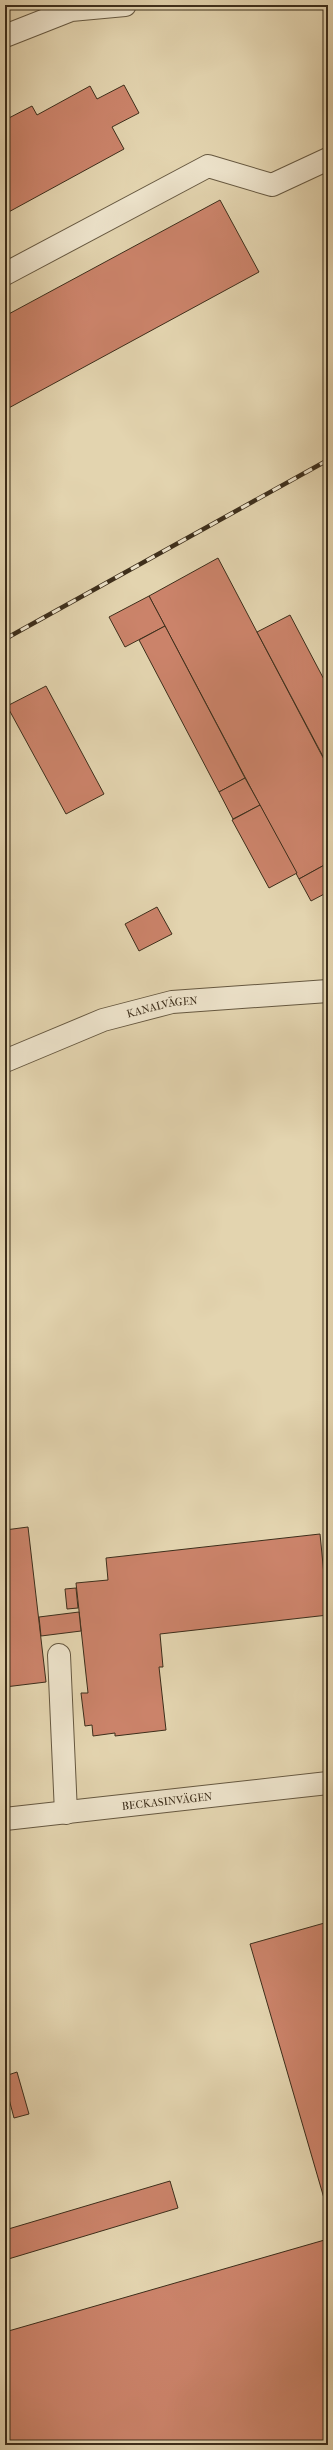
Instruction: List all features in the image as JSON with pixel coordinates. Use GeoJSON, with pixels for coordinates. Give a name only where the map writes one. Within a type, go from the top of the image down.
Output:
{"type":"FeatureCollection","features":[{"type":"Feature","properties":{"kind":"street"},"geometry":{"type":"LineString","coordinates":[[5,36],[71,10],[126,5]]}},
{"type":"Feature","properties":{"kind":"street"},"geometry":{"type":"LineString","coordinates":[[5,274],[208,166],[272,185],[328,159]]}},
{"type":"Feature","properties":{"kind":"street","name":"KANALVÄGEN"},"geometry":{"type":"LineString","coordinates":[[5,1061],[103,1020],[172,1002],[328,991]]}},
{"type":"Feature","properties":{"kind":"street"},"geometry":{"type":"LineString","coordinates":[[59,1655],[66,1812]]}},
{"type":"Feature","properties":{"kind":"street","name":"BECKASINVÄGEN"},"geometry":{"type":"LineString","coordinates":[[5,1819],[328,1783]]}},
{"type":"Feature","properties":{"kind":"building"},"geometry":{"type":"Polygon","coordinates":[[[124,85],[139,113],[112,127],[124,149],[5,214],[5,120],[32,106],[37,115],[90,86],[97,99],[124,85]]]}},
{"type":"Feature","properties":{"kind":"building"},"geometry":{"type":"Polygon","coordinates":[[[220,200],[259,272],[5,410],[5,316],[220,200]]]}},
{"type":"Feature","properties":{"kind":"building"},"geometry":{"type":"Polygon","coordinates":[[[218,558],[328,767],[328,863],[299,879],[149,596],[218,558]]]}},
{"type":"Feature","properties":{"kind":"building"},"geometry":{"type":"Polygon","coordinates":[[[149,596],[165,626],[125,647],[109,617],[149,596]]]}},
{"type":"Feature","properties":{"kind":"building"},"geometry":{"type":"Polygon","coordinates":[[[290,615],[328,687],[327,764],[257,632],[290,615]]]}},
{"type":"Feature","properties":{"kind":"building"},"geometry":{"type":"Polygon","coordinates":[[[165,626],[245,778],[219,792],[139,640],[165,626]]]}},
{"type":"Feature","properties":{"kind":"building"},"geometry":{"type":"Polygon","coordinates":[[[46,686],[104,794],[66,814],[7,706],[46,686]]]}},
{"type":"Feature","properties":{"kind":"building"},"geometry":{"type":"Polygon","coordinates":[[[245,778],[260,805],[233,819],[219,792],[245,778]]]}},
{"type":"Feature","properties":{"kind":"building"},"geometry":{"type":"Polygon","coordinates":[[[260,805],[297,873],[269,888],[232,820],[260,805]]]}},
{"type":"Feature","properties":{"kind":"building"},"geometry":{"type":"Polygon","coordinates":[[[328,863],[328,892],[311,901],[299,879],[328,863]]]}},
{"type":"Feature","properties":{"kind":"building"},"geometry":{"type":"Polygon","coordinates":[[[157,907],[172,934],[139,951],[125,924],[157,907]]]}},
{"type":"Feature","properties":{"kind":"building"},"geometry":{"type":"Polygon","coordinates":[[[28,1527],[46,1682],[5,1687],[5,1530],[28,1527]]]}},
{"type":"Feature","properties":{"kind":"building"},"geometry":{"type":"Polygon","coordinates":[[[320,1534],[328,1615],[160,1634],[163,1667],[159,1667],[166,1730],[115,1736],[115,1733],[93,1736],[92,1725],[85,1726],[81,1693],[88,1693],[76,1583],[108,1580],[106,1558],[320,1534]]]}},
{"type":"Feature","properties":{"kind":"building"},"geometry":{"type":"Polygon","coordinates":[[[76,1588],[78,1608],[67,1609],[65,1589],[76,1588]]]}},
{"type":"Feature","properties":{"kind":"building"},"geometry":{"type":"Polygon","coordinates":[[[79,1612],[81,1631],[41,1636],[39,1617],[79,1612]]]}},
{"type":"Feature","properties":{"kind":"building"},"geometry":{"type":"Polygon","coordinates":[[[328,1922],[328,2212],[250,1944],[328,1922]]]}},
{"type":"Feature","properties":{"kind":"building"},"geometry":{"type":"Polygon","coordinates":[[[17,2072],[29,2114],[14,2118],[5,2084],[5,2076],[17,2072]]]}},
{"type":"Feature","properties":{"kind":"building"},"geometry":{"type":"Polygon","coordinates":[[[170,2181],[178,2208],[5,2260],[5,2230],[170,2181]]]}},
{"type":"Feature","properties":{"kind":"building"},"geometry":{"type":"Polygon","coordinates":[[[328,2239],[328,2445],[5,2445],[5,2332],[328,2239]]]}},
{"type":"Feature","properties":{"kind":"railway"},"geometry":{"type":"LineString","coordinates":[[5,639],[328,460]]}}]}
